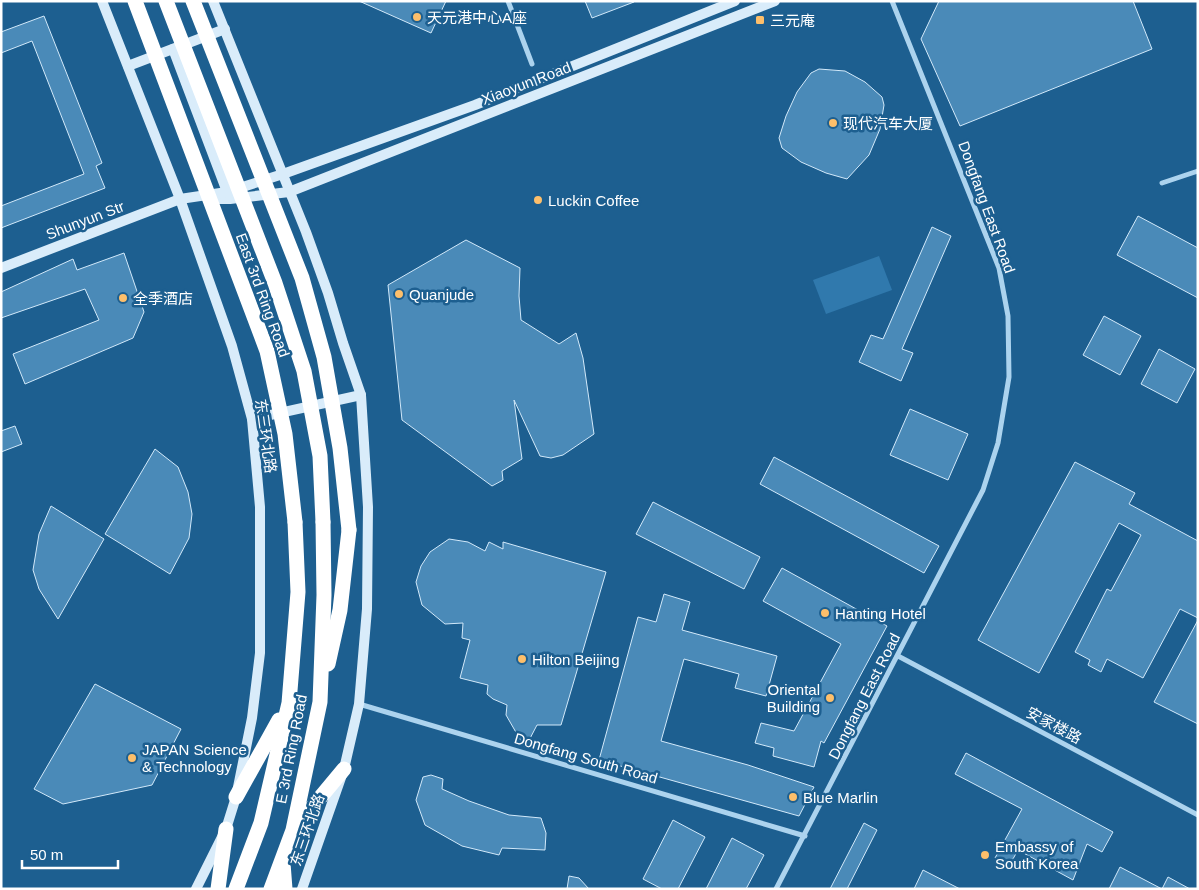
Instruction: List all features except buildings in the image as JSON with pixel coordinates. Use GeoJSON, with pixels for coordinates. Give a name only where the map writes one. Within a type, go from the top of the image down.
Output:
{"type":"FeatureCollection","features":[{"type":"Feature","properties":{"kind":"highway","name":"East 3rd Ring Road"},"geometry":{"type":"LineString","coordinates":[[135,1],[268,352],[285,434],[295,522],[298,592],[289,703]]}},
{"type":"Feature","properties":{"kind":"highway","name":"East 3rd Ring Road"},"geometry":{"type":"LineString","coordinates":[[166,1],[275,284],[304,371],[320,456],[323,522]]}},
{"type":"Feature","properties":{"kind":"highway"},"geometry":{"type":"LineString","coordinates":[[193,1],[302,278],[324,357],[340,448],[349,530],[340,610],[320,702]]}},
{"type":"Feature","properties":{"kind":"highway","name":"E 3rd Ring Road"},"geometry":{"type":"LineString","coordinates":[[271,889],[293,830],[320,702],[324,595],[323,522]]}},
{"type":"Feature","properties":{"kind":"highway","name":"E 3rd Ring Road"},"geometry":{"type":"LineString","coordinates":[[236,889],[260,823],[289,703]]}},
{"type":"Feature","properties":{"kind":"highway"},"geometry":{"type":"LineString","coordinates":[[236,797],[289,703]]}},
{"type":"Feature","properties":{"kind":"highway"},"geometry":{"type":"LineString","coordinates":[[293,830],[344,769]]}},
{"type":"Feature","properties":{"kind":"highway"},"geometry":{"type":"LineString","coordinates":[[218,889],[226,829]]}},
{"type":"Feature","properties":{"kind":"highway"},"geometry":{"type":"LineString","coordinates":[[283,860],[286,889]]}},
{"type":"Feature","properties":{"kind":"street","name":"东三环北路"},"geometry":{"type":"LineString","coordinates":[[102,1],[180,200],[232,346],[252,419],[260,507],[260,654],[252,718],[236,797],[226,829],[196,889]]}},
{"type":"Feature","properties":{"kind":"street","name":"东三环北路"},"geometry":{"type":"LineString","coordinates":[[213,1],[283,174],[328,293],[361,395],[368,507],[367,609],[359,704],[344,769],[302,889]]}},
{"type":"Feature","properties":{"kind":"street"},"geometry":{"type":"LineString","coordinates":[[508,1],[532,64]]}},
{"type":"Feature","properties":{"kind":"street","name":"Xiaoyun Road"},"geometry":{"type":"LineString","coordinates":[[228,196],[283,174],[476,106],[735,1]]}},
{"type":"Feature","properties":{"kind":"street","name":"Xiaoyun Road"},"geometry":{"type":"LineString","coordinates":[[228,196],[269,195],[289,192],[775,1]]}},
{"type":"Feature","properties":{"kind":"street","name":"Dongfang East Road"},"geometry":{"type":"LineString","coordinates":[[776,889],[969,519],[992,467],[1004,412],[1009,377],[1008,316],[999,268],[892,1]]}},
{"type":"Feature","properties":{"kind":"street"},"geometry":{"type":"LineString","coordinates":[[128,66],[225,29]]}},
{"type":"Feature","properties":{"kind":"street"},"geometry":{"type":"LineString","coordinates":[[173,49],[228,196]]}},
{"type":"Feature","properties":{"kind":"street"},"geometry":{"type":"LineString","coordinates":[[1162,183],[1198,171]]}},
{"type":"Feature","properties":{"kind":"street","name":"Shunyun Str"},"geometry":{"type":"LineString","coordinates":[[1,268],[180,200],[228,196]]}},
{"type":"Feature","properties":{"kind":"street"},"geometry":{"type":"LineString","coordinates":[[252,419],[361,395]]}},
{"type":"Feature","properties":{"kind":"street","name":"安家楼路"},"geometry":{"type":"LineString","coordinates":[[898,656],[1198,815]]}},
{"type":"Feature","properties":{"kind":"street","name":"Dongfang South Road"},"geometry":{"type":"LineString","coordinates":[[359,704],[805,836]]}},
{"type":"Feature","properties":{"kind":"shaded area"},"geometry":{"type":"Polygon","coordinates":[[[879,256],[892,290],[826,314],[813,280],[879,256]]]}},
{"type":"Feature","properties":{"kind":"place","name":"天元港中心A座"},"geometry":{"type":"Point","coordinates":[417,17]}},
{"type":"Feature","properties":{"kind":"place","name":"三元庵"},"geometry":{"type":"Point","coordinates":[760,20]}},
{"type":"Feature","properties":{"kind":"place","name":"现代汽车大厦"},"geometry":{"type":"Point","coordinates":[833,123]}},
{"type":"Feature","properties":{"kind":"place","name":"Luckin Coffee"},"geometry":{"type":"Point","coordinates":[538,200]}},
{"type":"Feature","properties":{"kind":"place","name":"Quanjude"},"geometry":{"type":"Point","coordinates":[399,294]}},
{"type":"Feature","properties":{"kind":"place","name":"全季酒店"},"geometry":{"type":"Point","coordinates":[123,298]}},
{"type":"Feature","properties":{"kind":"place","name":"Hanting Hotel"},"geometry":{"type":"Point","coordinates":[825,613]}},
{"type":"Feature","properties":{"kind":"place","name":"Hilton Beijing"},"geometry":{"type":"Point","coordinates":[522,659]}},
{"type":"Feature","properties":{"kind":"place","name":"Oriental Building"},"geometry":{"type":"Point","coordinates":[830,698]}},
{"type":"Feature","properties":{"kind":"place","name":"JAPAN Science & Technology"},"geometry":{"type":"Point","coordinates":[132,758]}},
{"type":"Feature","properties":{"kind":"place","name":"Blue Marlin"},"geometry":{"type":"Point","coordinates":[793,797]}},
{"type":"Feature","properties":{"kind":"place","name":"Embassy of South Korea"},"geometry":{"type":"Point","coordinates":[985,855]}}]}
